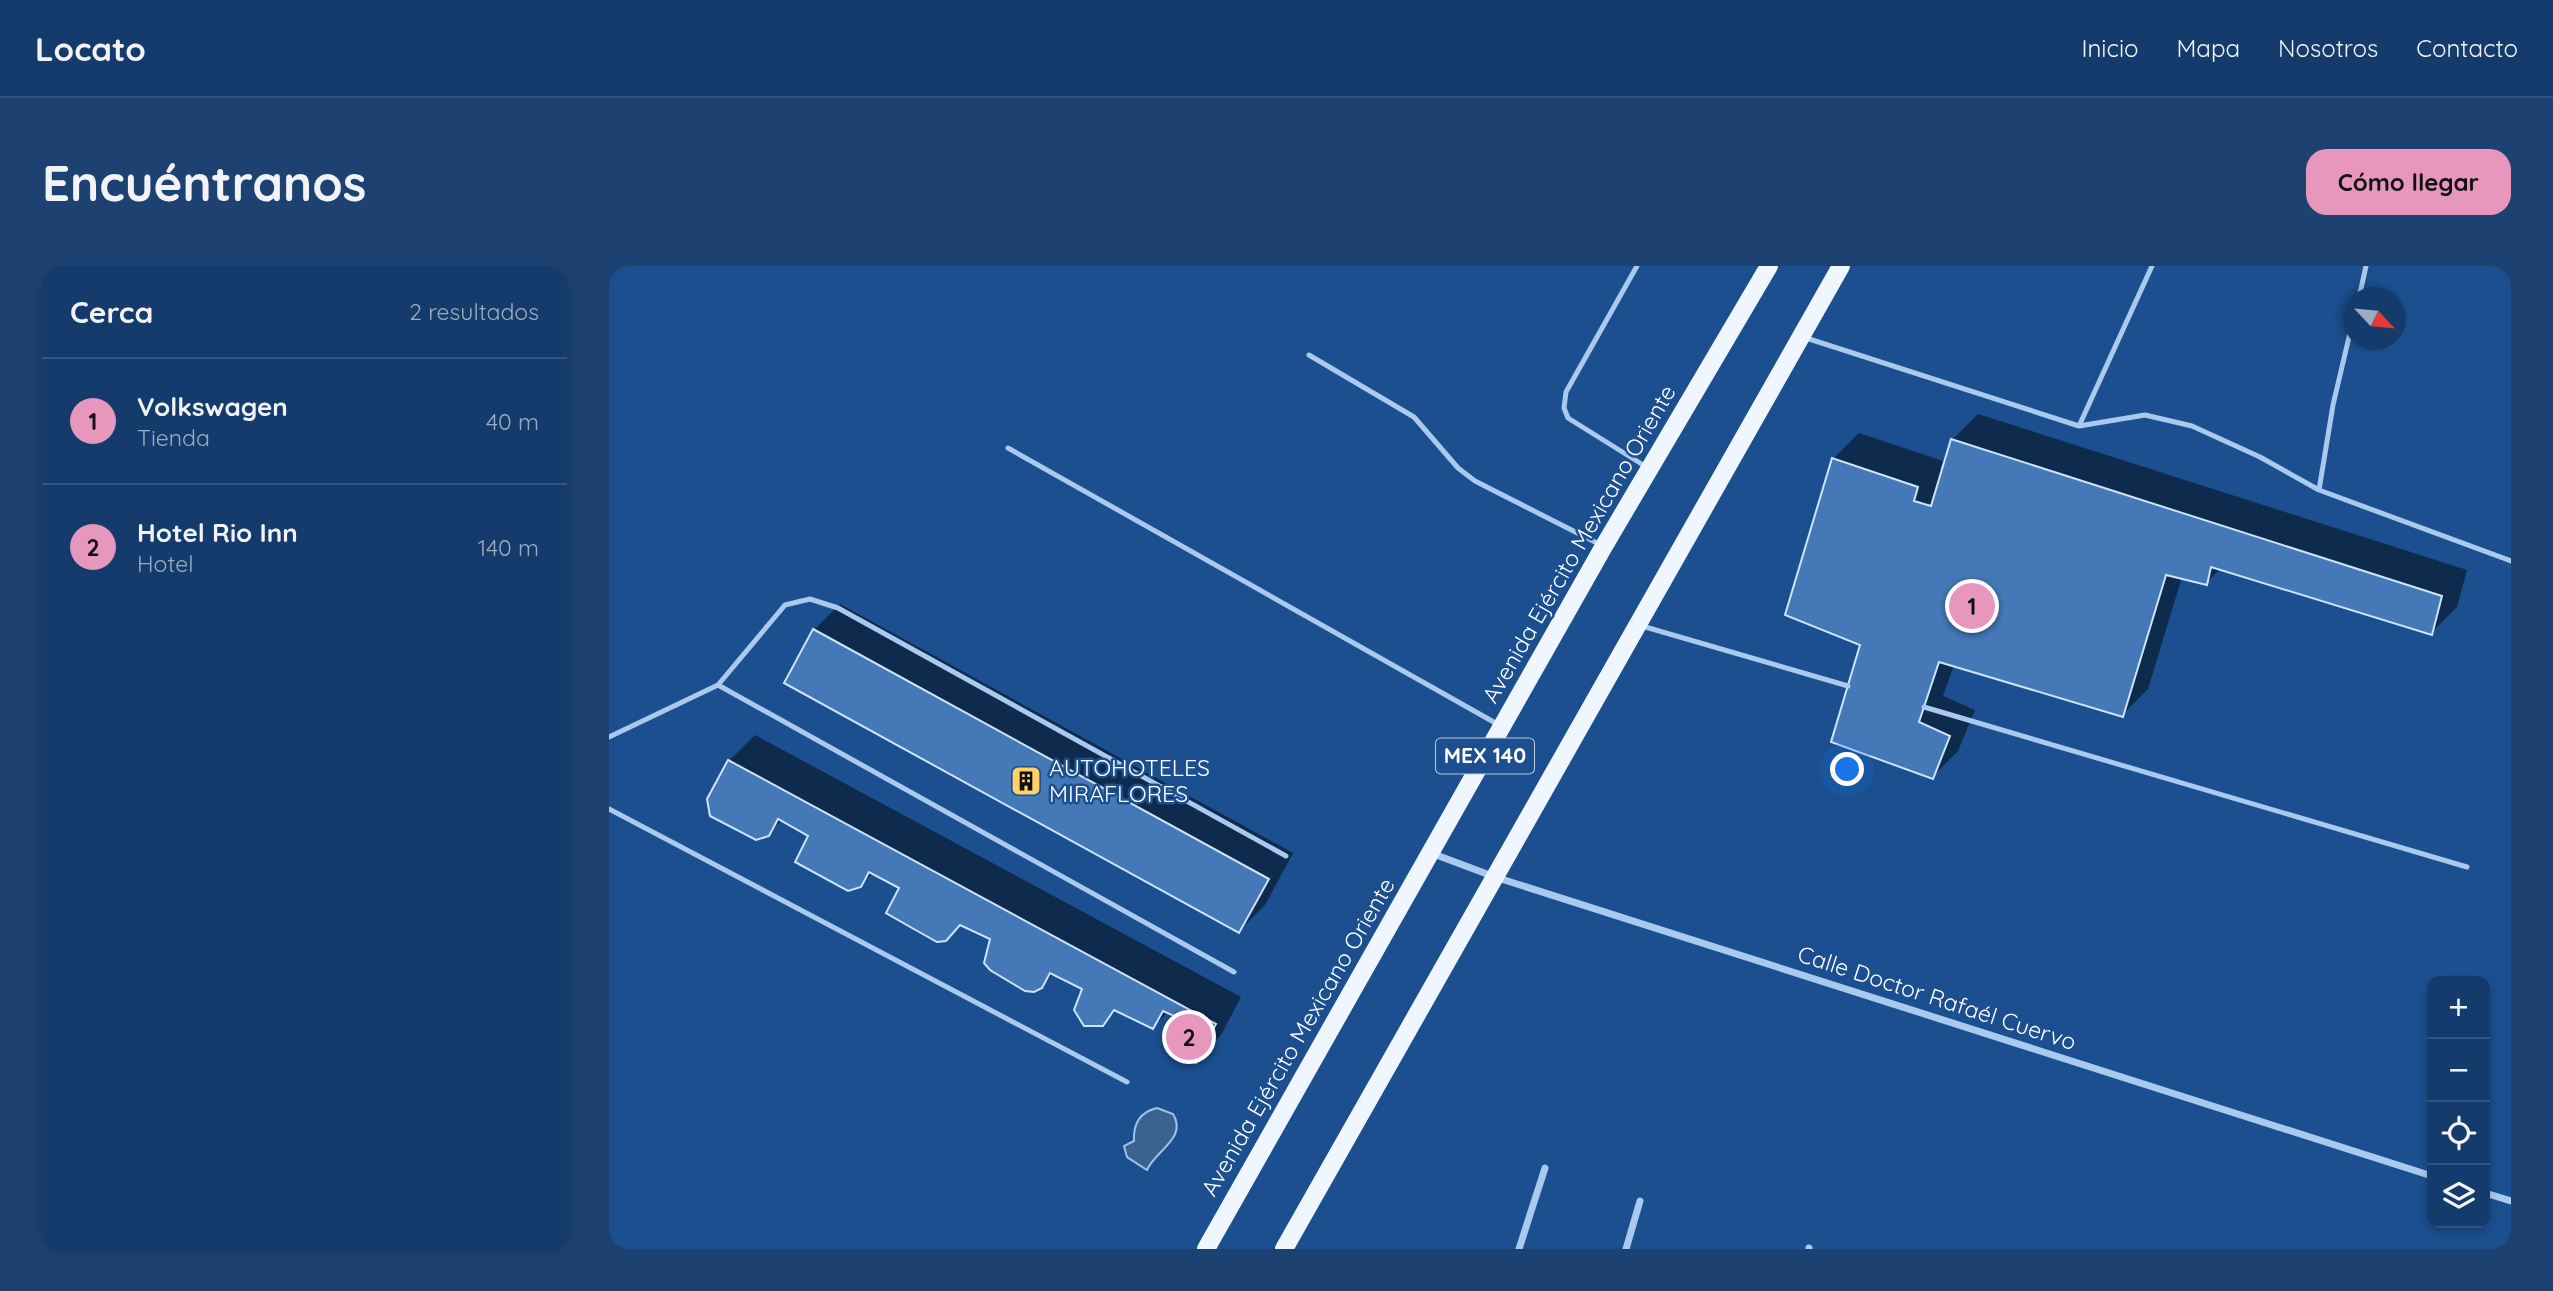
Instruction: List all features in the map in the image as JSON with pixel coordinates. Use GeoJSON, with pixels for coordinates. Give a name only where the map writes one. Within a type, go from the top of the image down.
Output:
{"type":"FeatureCollection","features":[{"type":"Feature","properties":{"kind":"main road","name":"Avenida Ejército Mexicano Oriente"},"geometry":{"type":"LineString","coordinates":[[1206,1249],[1604,546],[1769,266]]}},
{"type":"Feature","properties":{"kind":"main road","name":"MEX 140"},"geometry":{"type":"LineString","coordinates":[[1284,1249],[1635,624],[1841,266]]}},
{"type":"Feature","properties":{"kind":"street","name":"Calle Doctor Rafaél Cuervo"},"geometry":{"type":"LineString","coordinates":[[1431,853],[1495,877],[2427,1174]]}},
{"type":"Feature","properties":{"kind":"street"},"geometry":{"type":"LineString","coordinates":[[1519,1249],[1545,1168]]}},
{"type":"Feature","properties":{"kind":"street"},"geometry":{"type":"LineString","coordinates":[[2490,1195],[2511,1201]]}},
{"type":"Feature","properties":{"kind":"street"},"geometry":{"type":"LineString","coordinates":[[1626,1249],[1640,1201]]}},
{"type":"Feature","properties":{"kind":"lane"},"geometry":{"type":"LineString","coordinates":[[1637,266],[1566,392],[1564,408],[1569,418],[1651,469]]}},
{"type":"Feature","properties":{"kind":"lane"},"geometry":{"type":"LineString","coordinates":[[2079,426],[2152,266]]}},
{"type":"Feature","properties":{"kind":"lane"},"geometry":{"type":"LineString","coordinates":[[2361,287],[2366,266]]}},
{"type":"Feature","properties":{"kind":"lane"},"geometry":{"type":"LineString","coordinates":[[1800,336],[2079,426],[2145,415],[2192,426],[2260,457],[2319,491],[2511,561]]}},
{"type":"Feature","properties":{"kind":"lane"},"geometry":{"type":"LineString","coordinates":[[2319,491],[2333,405],[2347,350]]}},
{"type":"Feature","properties":{"kind":"lane"},"geometry":{"type":"LineString","coordinates":[[1309,355],[1414,417],[1458,468],[1475,481],[1604,546]]}},
{"type":"Feature","properties":{"kind":"lane"},"geometry":{"type":"LineString","coordinates":[[1008,448],[1502,727]]}},
{"type":"Feature","properties":{"kind":"lane"},"geometry":{"type":"LineString","coordinates":[[609,737],[718,685],[785,605],[810,599],[838,608],[1286,856]]}},
{"type":"Feature","properties":{"kind":"lane"},"geometry":{"type":"LineString","coordinates":[[1635,624],[1848,686]]}},
{"type":"Feature","properties":{"kind":"lane"},"geometry":{"type":"LineString","coordinates":[[718,685],[1234,972]]}},
{"type":"Feature","properties":{"kind":"lane"},"geometry":{"type":"LineString","coordinates":[[1924,707],[2467,867]]}},
{"type":"Feature","properties":{"kind":"lane"},"geometry":{"type":"LineString","coordinates":[[609,809],[1127,1082]]}},
{"type":"Feature","properties":{"kind":"water"},"geometry":{"type":"Polygon","coordinates":[[[1157,1108],[1173,1114],[1177,1123],[1176,1130],[1169,1144],[1147,1170],[1127,1157],[1124,1146],[1134,1141],[1136,1124],[1142,1115],[1157,1108]]]}},
{"type":"Feature","properties":{"kind":"building"},"geometry":{"type":"Polygon","coordinates":[[[1951,439],[2442,596],[2432,635],[2211,567],[2207,585],[2166,575],[2123,717],[1939,662],[1919,722],[1950,736],[1933,779],[1831,742],[1860,645],[1785,615],[1832,458],[1918,487],[1914,501],[1931,506],[1951,439]]]}},
{"type":"Feature","properties":{"kind":"building","name":"AUTOHOTELES MIRAFLORES"},"geometry":{"type":"Polygon","coordinates":[[[813,629],[1269,879],[1239,933],[784,683],[813,629]]]}},
{"type":"Feature","properties":{"kind":"building"},"geometry":{"type":"Polygon","coordinates":[[[728,760],[1216,1024],[1196,1063],[1167,1050],[1181,1019],[1163,1011],[1153,1029],[1114,1010],[1103,1026],[1084,1026],[1074,1010],[1082,989],[1050,973],[1042,988],[1034,992],[1025,991],[990,970],[984,963],[990,939],[960,925],[946,941],[937,942],[886,913],[899,888],[869,872],[861,887],[848,891],[795,862],[808,836],[778,819],[769,836],[756,840],[710,816],[707,799],[728,760]]]}},
{"type":"Feature","properties":{"kind":"place","name":"Volkswagen"},"geometry":{"type":"Point","coordinates":[1972,606]}},
{"type":"Feature","properties":{"kind":"place","name":"AUTOHOTELES MIRAFLORES"},"geometry":{"type":"Point","coordinates":[1026,781]}},
{"type":"Feature","properties":{"kind":"place","name":"Hotel Rio Inn"},"geometry":{"type":"Point","coordinates":[1189,1037]}}]}
